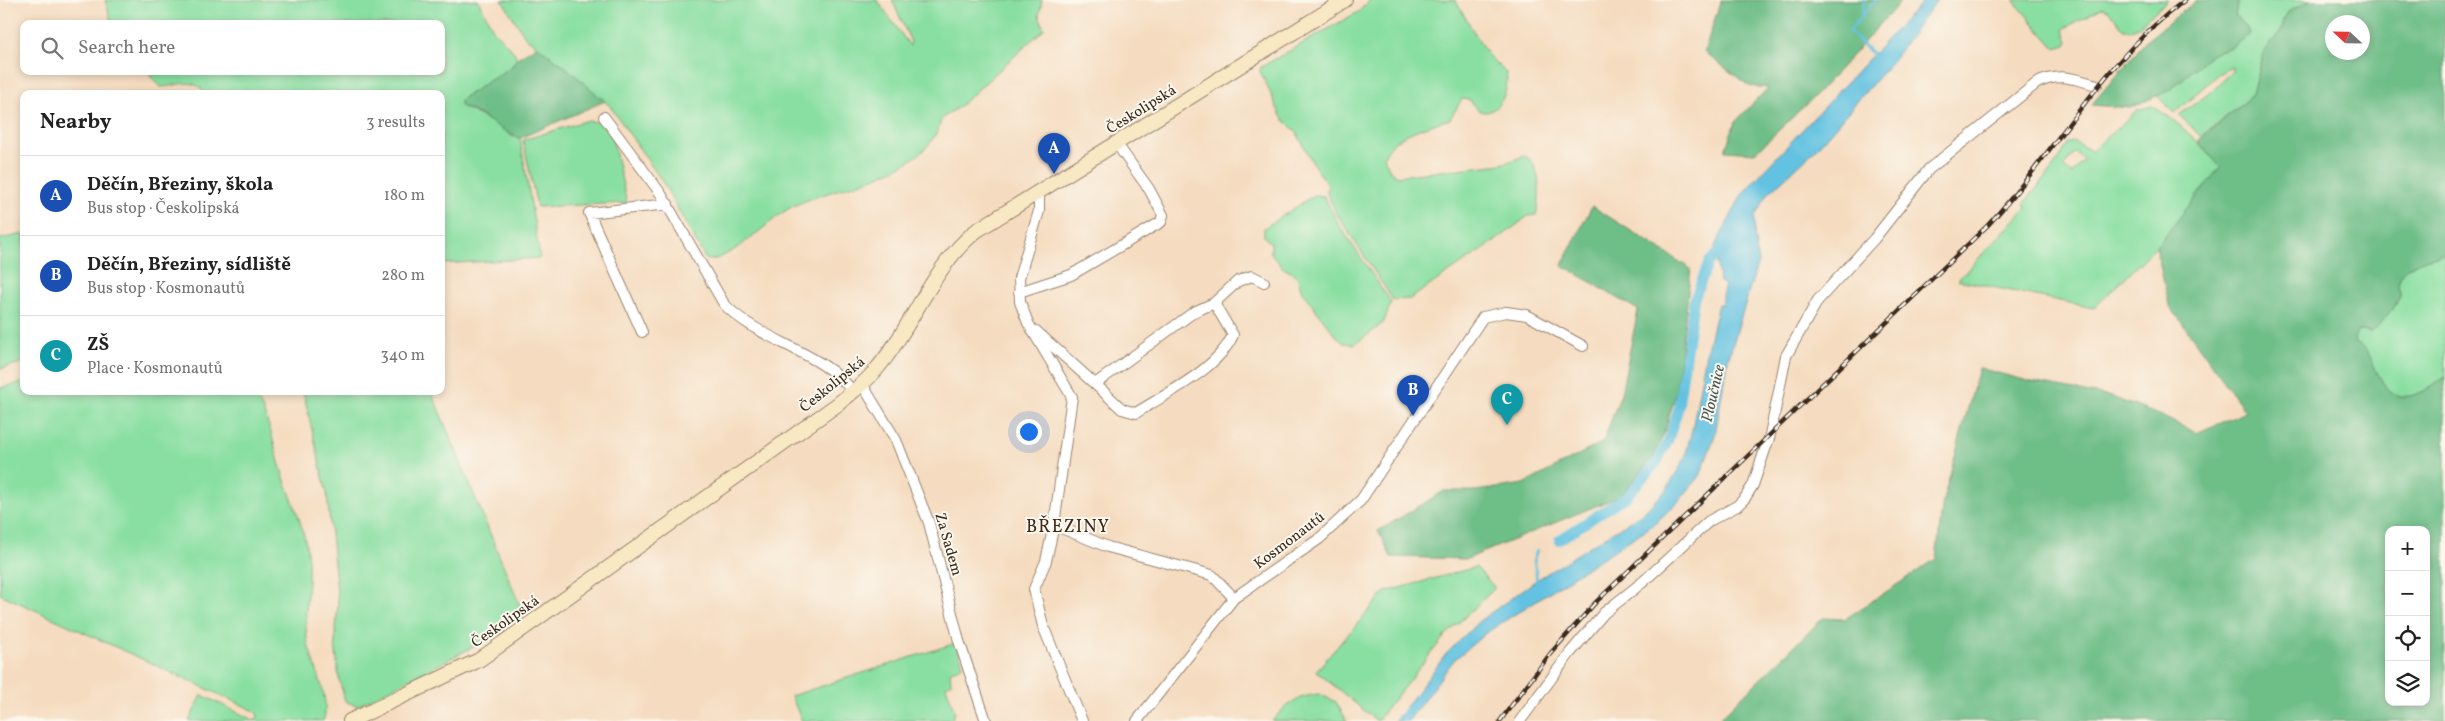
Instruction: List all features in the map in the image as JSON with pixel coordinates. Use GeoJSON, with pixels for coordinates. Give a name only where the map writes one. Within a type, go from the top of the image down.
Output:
{"type":"FeatureCollection","features":[{"type":"Feature","properties":{"kind":"main road","name":"Českolipská"},"geometry":{"type":"LineString","coordinates":[[350,721],[479,660],[857,388],[876,371],[960,244],[976,231],[1345,0]]}},
{"type":"Feature","properties":{"kind":"street"},"geometry":{"type":"LineString","coordinates":[[1520,721],[1570,653],[1604,613],[1644,581],[1710,521],[1737,506],[1745,498],[1754,485],[1770,434],[1782,369],[1796,335],[1818,300],[1874,239],[1929,169],[2037,83],[2050,77],[2062,76],[2097,85]]}},
{"type":"Feature","properties":{"kind":"street","name":"Za Sadem"},"geometry":{"type":"LineString","coordinates":[[604,116],[668,204],[716,294],[735,316],[753,328],[791,347],[857,388],[896,440],[929,523],[959,641],[986,721]]}},
{"type":"Feature","properties":{"kind":"street"},"geometry":{"type":"LineString","coordinates":[[1020,292],[1071,275],[1161,222],[1163,215],[1149,189],[1116,143]]}},
{"type":"Feature","properties":{"kind":"street"},"geometry":{"type":"LineString","coordinates":[[1039,192],[1039,210],[1019,278],[1020,302],[1028,324],[1072,397],[1054,525],[1046,561],[1037,578],[1034,589],[1043,626],[1082,721]]}},
{"type":"Feature","properties":{"kind":"street"},"geometry":{"type":"LineString","coordinates":[[642,332],[589,213],[668,204]]}},
{"type":"Feature","properties":{"kind":"street"},"geometry":{"type":"LineString","coordinates":[[1096,386],[1094,384],[1194,312],[1214,303],[1238,281],[1252,276],[1264,282]]}},
{"type":"Feature","properties":{"kind":"street"},"geometry":{"type":"LineString","coordinates":[[1028,324],[1122,409],[1136,413],[1205,368],[1227,348],[1233,335],[1214,303]]}},
{"type":"Feature","properties":{"kind":"street","name":"Kosmonautů"},"geometry":{"type":"LineString","coordinates":[[1137,721],[1234,598],[1319,539],[1361,500],[1483,317],[1506,312],[1528,315],[1583,346]]}},
{"type":"Feature","properties":{"kind":"street"},"geometry":{"type":"LineString","coordinates":[[1054,525],[1108,547],[1212,575],[1234,598]]}},
{"type":"Feature","properties":{"kind":"green space"},"geometry":{"type":"Polygon","coordinates":[[[105,0],[478,0],[493,29],[514,52],[517,58],[512,66],[463,98],[461,106],[501,127],[511,136],[520,138],[540,258],[445,264],[445,90],[203,90],[196,85],[185,83],[161,87],[150,75],[445,75],[445,20],[111,20],[105,0]]]}},
{"type":"Feature","properties":{"kind":"green space"},"geometry":{"type":"Polygon","coordinates":[[[502,0],[877,0],[910,46],[911,42],[892,0],[1042,0],[1039,16],[1044,29],[960,106],[941,119],[933,139],[919,154],[899,167],[876,177],[788,209],[738,247],[717,259],[708,260],[705,258],[662,181],[610,106],[562,64],[526,38],[502,0]]]}},
{"type":"Feature","properties":{"kind":"green space"},"geometry":{"type":"Polygon","coordinates":[[[1370,0],[1455,0],[1487,54],[1506,73],[1505,92],[1497,107],[1484,112],[1477,108],[1470,100],[1462,99],[1450,119],[1412,132],[1395,142],[1388,149],[1384,157],[1390,171],[1398,176],[1502,164],[1524,156],[1530,159],[1534,165],[1539,182],[1539,200],[1536,215],[1528,216],[1501,237],[1410,299],[1393,300],[1336,213],[1327,193],[1328,185],[1314,165],[1297,133],[1282,118],[1260,71],[1261,67],[1358,12],[1370,0]]]}},
{"type":"Feature","properties":{"kind":"green space"},"geometry":{"type":"Polygon","coordinates":[[[1721,0],[1902,0],[1819,92],[1755,153],[1725,151],[1735,122],[1768,88],[1749,86],[1704,52],[1721,0]]]}},
{"type":"Feature","properties":{"kind":"green space"},"geometry":{"type":"Polygon","coordinates":[[[2013,0],[2168,0],[2139,26],[2129,31],[2121,26],[2111,13],[2102,8],[2063,29],[2068,41],[2066,45],[2055,48],[2013,0]]]}},
{"type":"Feature","properties":{"kind":"green space"},"geometry":{"type":"Polygon","coordinates":[[[2197,0],[2239,0],[2235,14],[2247,28],[2249,34],[2232,47],[2212,53],[2170,90],[2130,108],[2091,105],[2147,40],[2197,0]]]}},
{"type":"Feature","properties":{"kind":"green space"},"geometry":{"type":"Polygon","coordinates":[[[2239,0],[2311,0],[2288,12],[2283,20],[2283,28],[2264,51],[2253,95],[2201,137],[2179,115],[2207,95],[2232,71],[2232,67],[2218,74],[2175,113],[2157,96],[2170,90],[2212,53],[2232,47],[2249,34],[2247,28],[2235,14],[2239,0]]]}},
{"type":"Feature","properties":{"kind":"green space"},"geometry":{"type":"Polygon","coordinates":[[[2311,0],[2445,0],[2445,254],[2431,257],[2404,271],[2398,284],[2400,296],[2392,311],[2371,332],[2358,331],[2354,338],[2355,342],[2364,347],[2369,354],[2384,384],[2391,392],[2399,396],[2408,396],[2426,390],[2445,377],[2445,721],[1717,721],[1823,618],[1845,619],[1936,559],[1943,500],[1979,368],[2032,382],[2112,397],[2159,415],[2196,433],[2246,412],[2169,305],[2156,247],[2220,167],[2198,141],[2253,95],[2264,51],[2283,28],[2283,20],[2288,12],[2311,0]]]}},
{"type":"Feature","properties":{"kind":"green space"},"geometry":{"type":"Polygon","coordinates":[[[537,46],[562,64],[605,101],[520,138],[513,136],[476,113],[460,106],[460,101],[463,98],[512,66],[517,58],[537,46]]]}},
{"type":"Feature","properties":{"kind":"green space"},"geometry":{"type":"Polygon","coordinates":[[[2152,106],[2162,112],[2189,134],[2221,167],[2156,247],[2094,308],[1958,280],[2026,208],[2024,204],[2059,160],[2068,143],[2074,142],[2092,151],[2137,110],[2152,106]],[[2075,152],[2063,167],[2072,174],[2084,160],[2075,152]]]}},
{"type":"Feature","properties":{"kind":"green space"},"geometry":{"type":"Polygon","coordinates":[[[585,121],[601,122],[610,128],[627,203],[537,207],[523,140],[585,121]]]}},
{"type":"Feature","properties":{"kind":"green space"},"geometry":{"type":"Polygon","coordinates":[[[1314,195],[1324,196],[1339,225],[1391,302],[1384,322],[1355,344],[1343,343],[1337,337],[1302,292],[1297,276],[1282,267],[1271,253],[1271,243],[1264,237],[1264,228],[1314,195]]]}},
{"type":"Feature","properties":{"kind":"green space"},"geometry":{"type":"Polygon","coordinates":[[[1592,206],[1691,269],[1676,392],[1665,431],[1653,458],[1620,496],[1467,559],[1391,557],[1378,531],[1444,491],[1475,491],[1524,484],[1603,442],[1621,394],[1638,310],[1562,265],[1592,206]]]}},
{"type":"Feature","properties":{"kind":"green space"},"geometry":{"type":"Polygon","coordinates":[[[20,235],[20,363],[0,369],[0,239],[20,235]]]}},
{"type":"Feature","properties":{"kind":"green space"},"geometry":{"type":"Polygon","coordinates":[[[2445,254],[2445,377],[2426,390],[2408,396],[2399,396],[2391,392],[2384,384],[2367,351],[2355,342],[2354,334],[2358,331],[2371,332],[2392,310],[2400,296],[2398,284],[2404,271],[2431,257],[2445,254]]]}},
{"type":"Feature","properties":{"kind":"green space"},"geometry":{"type":"Polygon","coordinates":[[[20,383],[20,395],[255,395],[267,419],[307,548],[306,634],[324,694],[325,713],[323,721],[189,721],[202,695],[253,720],[256,720],[258,716],[255,711],[0,594],[0,388],[20,383]]]}},
{"type":"Feature","properties":{"kind":"green space"},"geometry":{"type":"Polygon","coordinates":[[[304,395],[433,395],[523,613],[477,645],[357,706],[345,701],[339,679],[335,643],[338,603],[327,494],[304,395]]]}},
{"type":"Feature","properties":{"kind":"green space"},"geometry":{"type":"Polygon","coordinates":[[[1476,567],[1495,588],[1444,637],[1377,721],[1316,671],[1385,592],[1476,567]]]}},
{"type":"Feature","properties":{"kind":"green space"},"geometry":{"type":"Polygon","coordinates":[[[956,643],[963,665],[950,672],[951,683],[946,686],[955,713],[951,720],[802,721],[791,696],[956,643]]]}},
{"type":"Feature","properties":{"kind":"green space"},"geometry":{"type":"Polygon","coordinates":[[[1319,694],[1336,702],[1347,721],[1272,721],[1292,702],[1319,694]]]}},
{"type":"Feature","properties":{"kind":"water","name":"Ploučnice"},"geometry":{"type":"Polygon","coordinates":[[[1924,0],[1937,0],[1894,59],[1814,151],[1768,194],[1755,216],[1754,233],[1758,262],[1727,363],[1715,435],[1700,476],[1679,501],[1653,525],[1486,633],[1454,660],[1408,721],[1395,721],[1447,653],[1478,622],[1535,581],[1644,512],[1667,489],[1685,458],[1718,304],[1722,305],[1725,285],[1719,281],[1715,246],[1743,193],[1924,0]]]}},
{"type":"Feature","properties":{"kind":"waterway"},"geometry":{"type":"LineString","coordinates":[[1862,16],[1864,0]]}},
{"type":"Feature","properties":{"kind":"waterway"},"geometry":{"type":"LineString","coordinates":[[1876,0],[1849,31],[1876,57]]}},
{"type":"Feature","properties":{"kind":"waterway"},"geometry":{"type":"LineString","coordinates":[[1559,540],[1627,496],[1657,462],[1668,441],[1678,410],[1694,300],[1709,262],[1725,247]]}},
{"type":"Feature","properties":{"kind":"waterway"},"geometry":{"type":"LineString","coordinates":[[1537,550],[1534,559],[1537,582]]}},
{"type":"Feature","properties":{"kind":"railway"},"geometry":{"type":"LineString","coordinates":[[1500,721],[1550,654],[1596,602],[1988,225],[2013,196],[2104,79],[2156,24],[2185,0]]}},
{"type":"Feature","properties":{"kind":"place","name":"Děčín, Březiny, škola"},"geometry":{"type":"Point","coordinates":[1054,174]}},
{"type":"Feature","properties":{"kind":"place","name":"Děčín, Březiny, sídliště"},"geometry":{"type":"Point","coordinates":[1413,416]}},
{"type":"Feature","properties":{"kind":"place","name":"ZŠ"},"geometry":{"type":"Point","coordinates":[1507,425]}},
{"type":"Feature","properties":{"kind":"district","name":"BŘEZINY"},"geometry":{"type":"Point","coordinates":[1068,526]}}]}
